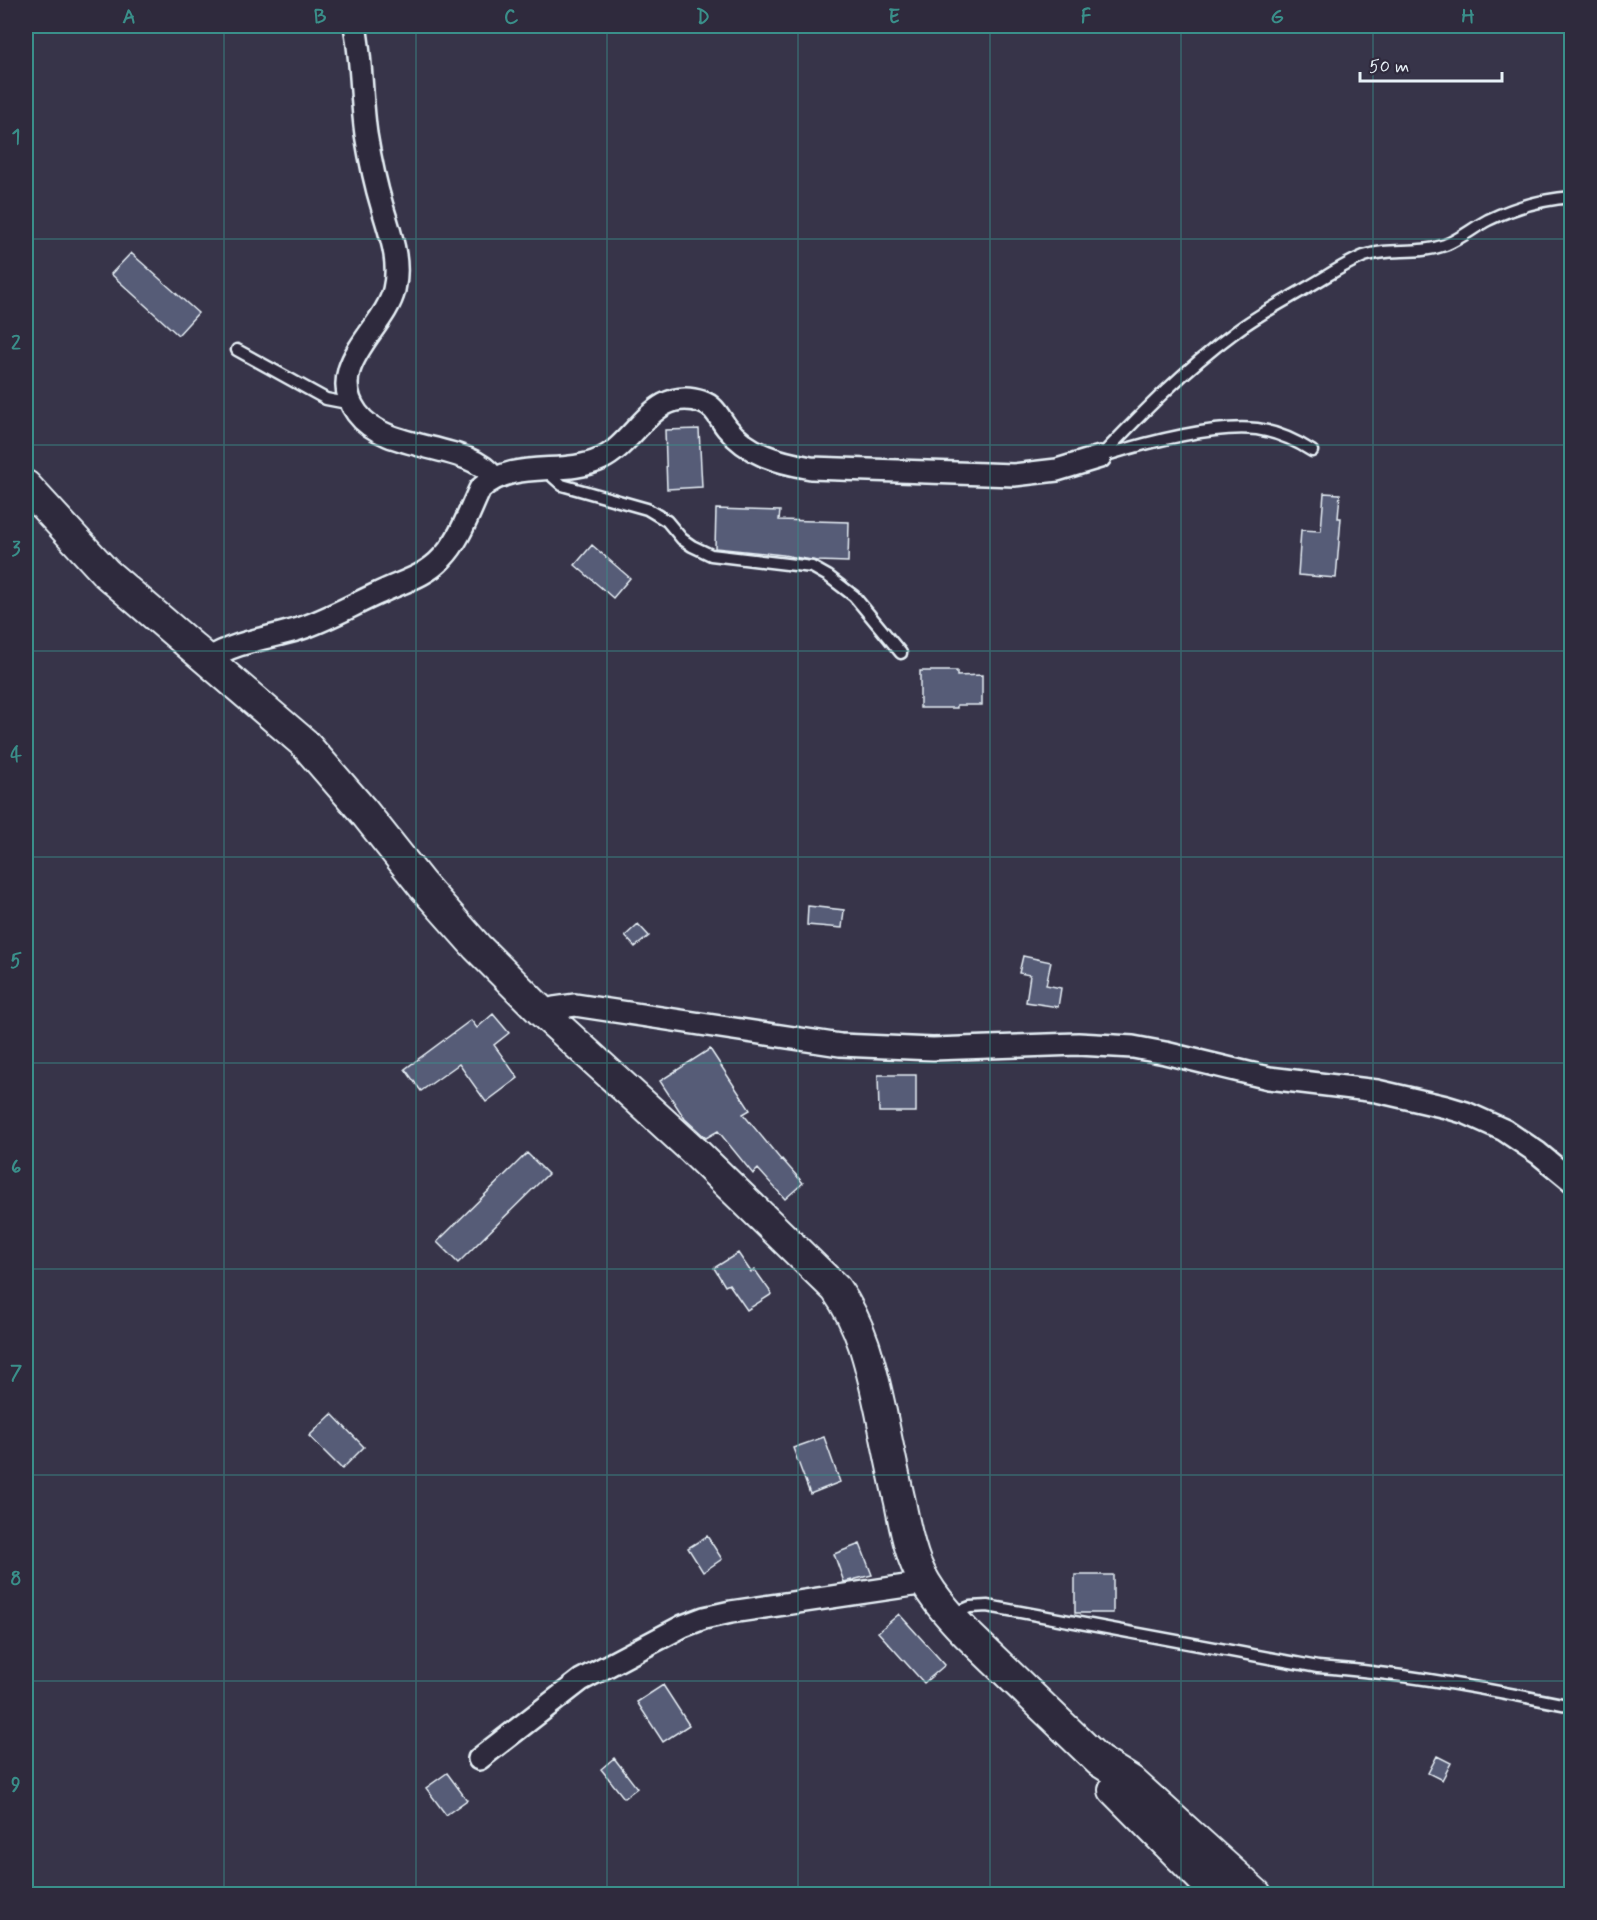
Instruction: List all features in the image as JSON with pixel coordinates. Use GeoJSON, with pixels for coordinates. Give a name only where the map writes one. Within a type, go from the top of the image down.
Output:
{"type":"FeatureCollection","features":[{"type":"Feature","properties":{"kind":"street"},"geometry":{"type":"LineString","coordinates":[[355,26],[366,135],[393,241],[397,275],[388,307],[360,345],[354,359],[348,382],[352,404],[357,413],[373,428],[418,446],[472,459],[487,469],[494,478]]}},
{"type":"Feature","properties":{"kind":"street"},"geometry":{"type":"LineString","coordinates":[[208,659],[247,641],[316,623],[423,574],[453,545],[480,489],[494,478],[512,472],[587,464],[605,457],[621,447],[652,411],[672,401],[683,399],[703,402],[711,406],[735,437],[756,453],[781,463],[811,468],[1014,475],[1057,470],[1100,457]]}},
{"type":"Feature","properties":{"kind":"street"},"geometry":{"type":"LineString","coordinates":[[26,486],[106,573],[303,743],[477,947],[542,1012],[693,1150],[836,1289],[848,1306],[858,1327],[871,1368],[907,1536],[926,1583],[950,1616],[1099,1761],[1131,1781],[1256,1894]]}},
{"type":"Feature","properties":{"kind":"street"},"geometry":{"type":"LineString","coordinates":[[542,1012],[575,1005],[811,1041],[886,1049],[1078,1044],[1133,1047],[1269,1078],[1377,1091],[1466,1113],[1504,1130],[1538,1153],[1572,1181]]}},
{"type":"Feature","properties":{"kind":"street"},"geometry":{"type":"LineString","coordinates":[[479,1759],[581,1680],[683,1626],[731,1612],[926,1583]]}},
{"type":"Feature","properties":{"kind":"street"},"geometry":{"type":"LineString","coordinates":[[1099,1761],[1111,1787],[1217,1894]]}},
{"type":"Feature","properties":{"kind":"lane"},"geometry":{"type":"LineString","coordinates":[[1100,457],[1141,415],[1227,338],[1262,314],[1354,261],[1384,251],[1407,252],[1433,249],[1446,245],[1490,219],[1511,211],[1559,198],[1572,197]]}},
{"type":"Feature","properties":{"kind":"lane"},"geometry":{"type":"LineString","coordinates":[[237,350],[326,399],[352,404]]}},
{"type":"Feature","properties":{"kind":"lane"},"geometry":{"type":"LineString","coordinates":[[1100,457],[1161,440],[1242,429],[1269,431],[1312,451]]}},
{"type":"Feature","properties":{"kind":"lane"},"geometry":{"type":"LineString","coordinates":[[550,469],[553,477],[562,485],[646,509],[667,521],[682,539],[711,555],[812,567],[854,596],[901,653]]}},
{"type":"Feature","properties":{"kind":"lane"},"geometry":{"type":"LineString","coordinates":[[950,1616],[970,1607],[988,1606],[1318,1667],[1441,1681],[1572,1706]]}},
{"type":"Feature","properties":{"kind":"building"},"geometry":{"type":"Polygon","coordinates":[[[131,253],[198,313],[178,335],[111,274],[131,253]]]}},
{"type":"Feature","properties":{"kind":"building"},"geometry":{"type":"Polygon","coordinates":[[[699,429],[702,487],[667,489],[665,430],[699,429]]]}},
{"type":"Feature","properties":{"kind":"building"},"geometry":{"type":"Polygon","coordinates":[[[1324,493],[1340,494],[1338,518],[1341,518],[1336,578],[1298,575],[1301,530],[1321,531],[1324,493]]]}},
{"type":"Feature","properties":{"kind":"building"},"geometry":{"type":"Polygon","coordinates":[[[716,509],[780,511],[779,520],[849,522],[848,562],[817,561],[715,548],[716,509]]]}},
{"type":"Feature","properties":{"kind":"building"},"geometry":{"type":"Polygon","coordinates":[[[592,545],[630,578],[613,598],[575,565],[592,545]]]}},
{"type":"Feature","properties":{"kind":"building"},"geometry":{"type":"Polygon","coordinates":[[[920,671],[957,671],[957,676],[982,675],[982,705],[920,708],[920,671]]]}},
{"type":"Feature","properties":{"kind":"building"},"geometry":{"type":"Polygon","coordinates":[[[808,906],[844,910],[842,928],[807,925],[808,906]]]}},
{"type":"Feature","properties":{"kind":"building"},"geometry":{"type":"Polygon","coordinates":[[[638,924],[649,936],[635,947],[625,936],[638,924]]]}},
{"type":"Feature","properties":{"kind":"building"},"geometry":{"type":"Polygon","coordinates":[[[1023,956],[1051,962],[1046,985],[1061,988],[1058,1007],[1026,1002],[1030,975],[1019,973],[1023,956]]]}},
{"type":"Feature","properties":{"kind":"building"},"geometry":{"type":"Polygon","coordinates":[[[493,1014],[509,1033],[494,1045],[518,1078],[486,1102],[459,1064],[421,1091],[405,1069],[471,1020],[477,1028],[493,1014]]]}},
{"type":"Feature","properties":{"kind":"building"},"geometry":{"type":"Polygon","coordinates":[[[710,1049],[750,1110],[743,1114],[803,1183],[785,1199],[758,1169],[753,1174],[718,1131],[706,1138],[685,1119],[660,1081],[710,1049]]]}},
{"type":"Feature","properties":{"kind":"building"},"geometry":{"type":"Polygon","coordinates":[[[878,1075],[916,1075],[916,1112],[879,1112],[878,1075]]]}},
{"type":"Feature","properties":{"kind":"building"},"geometry":{"type":"Polygon","coordinates":[[[527,1153],[548,1174],[458,1263],[437,1242],[527,1153]]]}},
{"type":"Feature","properties":{"kind":"building"},"geometry":{"type":"Polygon","coordinates":[[[738,1253],[751,1272],[755,1270],[772,1294],[747,1310],[729,1284],[725,1286],[714,1268],[738,1253]]]}},
{"type":"Feature","properties":{"kind":"building"},"geometry":{"type":"Polygon","coordinates":[[[332,1414],[364,1447],[342,1469],[309,1436],[332,1414]]]}},
{"type":"Feature","properties":{"kind":"building"},"geometry":{"type":"Polygon","coordinates":[[[824,1437],[840,1482],[810,1494],[793,1448],[824,1437]]]}},
{"type":"Feature","properties":{"kind":"building"},"geometry":{"type":"Polygon","coordinates":[[[707,1536],[722,1559],[703,1572],[688,1548],[707,1536]]]}},
{"type":"Feature","properties":{"kind":"building"},"geometry":{"type":"Polygon","coordinates":[[[860,1544],[872,1575],[844,1582],[834,1554],[860,1544]]]}},
{"type":"Feature","properties":{"kind":"building"},"geometry":{"type":"Polygon","coordinates":[[[1075,1575],[1113,1575],[1113,1613],[1075,1613],[1075,1575]]]}},
{"type":"Feature","properties":{"kind":"building"},"geometry":{"type":"Polygon","coordinates":[[[899,1614],[945,1665],[924,1683],[878,1632],[899,1614]]]}},
{"type":"Feature","properties":{"kind":"building"},"geometry":{"type":"Polygon","coordinates":[[[663,1685],[689,1725],[663,1742],[637,1702],[663,1685]]]}},
{"type":"Feature","properties":{"kind":"building"},"geometry":{"type":"Polygon","coordinates":[[[1437,1756],[1451,1763],[1442,1780],[1428,1773],[1437,1756]]]}},
{"type":"Feature","properties":{"kind":"building"},"geometry":{"type":"Polygon","coordinates":[[[614,1758],[637,1788],[624,1798],[601,1769],[614,1758]]]}},
{"type":"Feature","properties":{"kind":"building"},"geometry":{"type":"Polygon","coordinates":[[[447,1773],[467,1800],[446,1815],[426,1788],[447,1773]]]}}]}
